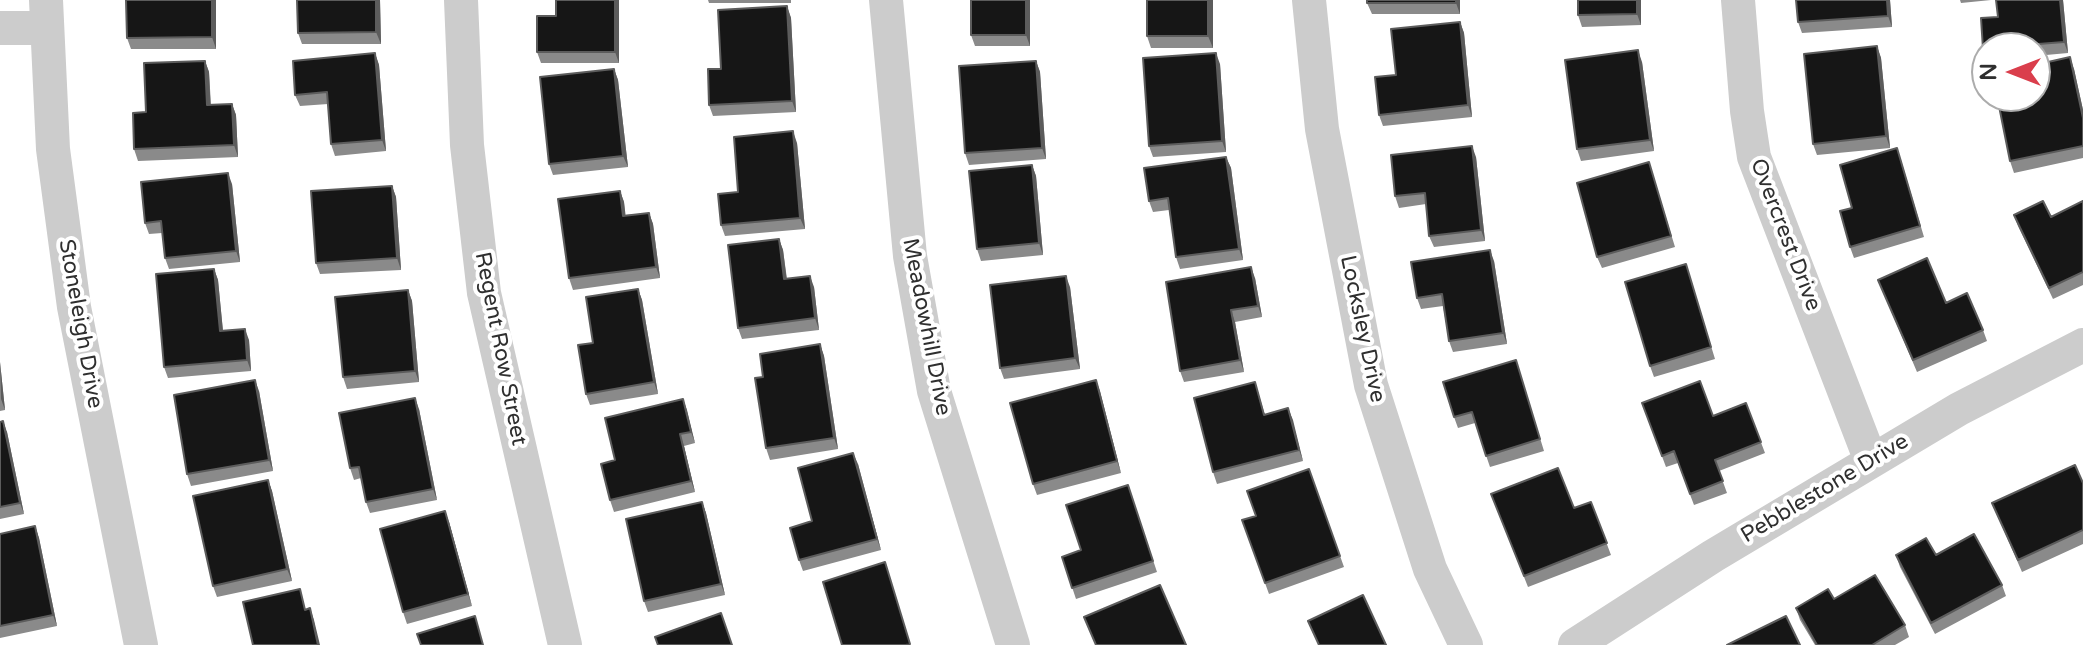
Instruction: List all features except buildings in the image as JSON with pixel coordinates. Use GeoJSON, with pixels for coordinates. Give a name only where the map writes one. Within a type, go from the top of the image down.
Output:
{"type":"FeatureCollection","features":[{"type":"Feature","properties":{"kind":"street","name":"Regent Row Street"},"geometry":{"type":"LineString","coordinates":[[461,0],[467,145],[484,293],[565,645]]}},
{"type":"Feature","properties":{"kind":"street","name":"Meadowhill Drive"},"geometry":{"type":"LineString","coordinates":[[886,0],[910,256],[934,391],[1013,645]]}},
{"type":"Feature","properties":{"kind":"street","name":"Locksley Drive"},"geometry":{"type":"LineString","coordinates":[[1309,0],[1322,129],[1371,385],[1430,569],[1466,645]]}},
{"type":"Feature","properties":{"kind":"street","name":"Overcrest Drive"},"geometry":{"type":"LineString","coordinates":[[1738,0],[1754,157],[1871,461]]}},
{"type":"Feature","properties":{"kind":"street"},"geometry":{"type":"LineString","coordinates":[[0,28],[46,14]]}},
{"type":"Feature","properties":{"kind":"street","name":"Stoneleigh Drive"},"geometry":{"type":"LineString","coordinates":[[46,14],[53,149],[74,307],[141,645]]}},
{"type":"Feature","properties":{"kind":"street","name":"Pebblestone Drive"},"geometry":{"type":"LineString","coordinates":[[1575,645],[1713,556],[1959,409],[2083,345]]}}]}
